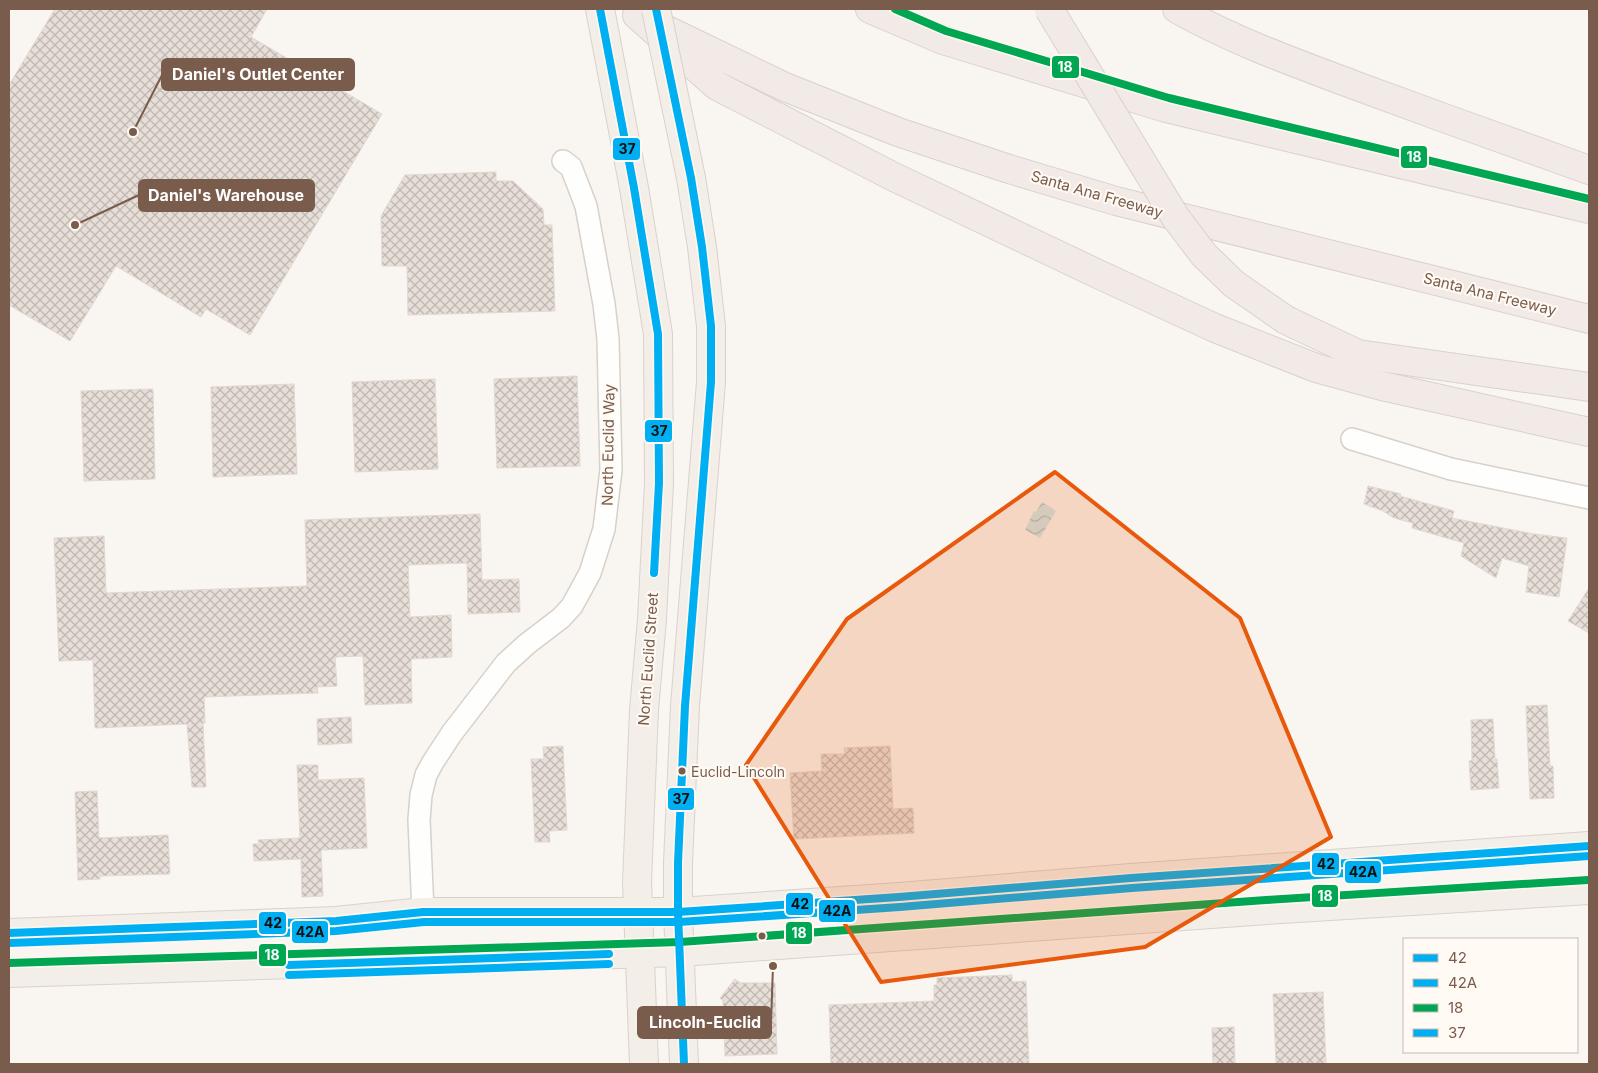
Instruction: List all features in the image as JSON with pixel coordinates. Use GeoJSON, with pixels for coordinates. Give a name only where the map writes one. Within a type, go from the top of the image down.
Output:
{"type":"FeatureCollection","features":[{"type":"Feature","properties":{"kind":"highway"},"geometry":{"type":"LineString","coordinates":[[870,9],[943,40],[1166,108],[1589,209]]}},
{"type":"Feature","properties":{"kind":"highway"},"geometry":{"type":"LineString","coordinates":[[1049,9],[1176,218],[1204,255],[1234,284],[1286,320],[1358,354],[1589,387]]}},
{"type":"Feature","properties":{"kind":"highway"},"geometry":{"type":"LineString","coordinates":[[1177,9],[1212,28],[1262,51],[1430,114],[1589,170]]}},
{"type":"Feature","properties":{"kind":"highway"},"geometry":{"type":"LineString","coordinates":[[640,11],[716,86],[903,181],[1215,328],[1316,368],[1382,386],[1589,432]]}},
{"type":"Feature","properties":{"kind":"highway","name":"Santa Ana Freeway"},"geometry":{"type":"LineString","coordinates":[[640,11],[785,87],[898,132],[1009,169],[1126,203],[1589,319]]}},
{"type":"Feature","properties":{"kind":"main road","name":"North Euclid Street"},"geometry":{"type":"LineString","coordinates":[[600,9],[632,178],[658,334],[659,483],[652,619],[644,710],[637,882],[644,1064]]}},
{"type":"Feature","properties":{"kind":"main road"},"geometry":{"type":"LineString","coordinates":[[640,11],[691,178],[702,247],[711,326],[711,382],[684,706],[678,863],[684,1064]]}},
{"type":"Feature","properties":{"kind":"main road"},"geometry":{"type":"LineString","coordinates":[[9,933],[336,921],[423,912],[678,912],[1589,846]]}},
{"type":"Feature","properties":{"kind":"main road"},"geometry":{"type":"LineString","coordinates":[[9,973],[681,952],[1267,910],[1589,890]]}},
{"type":"Feature","properties":{"kind":"main road"},"geometry":{"type":"LineString","coordinates":[[39,932],[42,972]]}},
{"type":"Feature","properties":{"kind":"street","name":"North Euclid Way"},"geometry":{"type":"LineString","coordinates":[[423,912],[419,820],[421,795],[426,775],[452,733],[506,664],[521,649],[561,618],[572,606],[590,573],[604,529],[611,470],[608,348],[605,313],[586,206],[571,167],[564,161]]}},
{"type":"Feature","properties":{"kind":"street"},"geometry":{"type":"LineString","coordinates":[[1352,439],[1451,469],[1589,498]]}},
{"type":"Feature","properties":{"kind":"highlighted area"},"geometry":{"type":"Polygon","coordinates":[[[1055,472],[1240,618],[1331,837],[1145,947],[881,982],[746,765],[847,619],[1055,472]]]}},
{"type":"Feature","properties":{"kind":"water"},"geometry":{"type":"Polygon","coordinates":[[[1042,502],[1056,511],[1040,538],[1025,530],[1034,511],[1036,512],[1042,502]]]}},
{"type":"Feature","properties":{"kind":"building"},"geometry":{"type":"Polygon","coordinates":[[[55,9],[267,9],[251,37],[382,114],[250,335],[206,309],[201,317],[116,266],[70,341],[9,305],[9,85],[55,9]]]}},
{"type":"Feature","properties":{"kind":"building"},"geometry":{"type":"Polygon","coordinates":[[[496,172],[496,181],[513,181],[543,209],[544,225],[552,225],[555,311],[408,315],[407,266],[382,266],[381,216],[405,175],[496,172]]]}},
{"type":"Feature","properties":{"kind":"building"},"geometry":{"type":"Polygon","coordinates":[[[577,376],[580,466],[497,468],[494,379],[577,376]]]}},
{"type":"Feature","properties":{"kind":"building"},"geometry":{"type":"Polygon","coordinates":[[[435,379],[438,469],[355,472],[352,382],[435,379]]]}},
{"type":"Feature","properties":{"kind":"building"},"geometry":{"type":"Polygon","coordinates":[[[294,384],[297,474],[213,477],[211,387],[294,384]]]}},
{"type":"Feature","properties":{"kind":"building"},"geometry":{"type":"Polygon","coordinates":[[[153,389],[155,479],[84,481],[81,391],[153,389]]]}},
{"type":"Feature","properties":{"kind":"building"},"geometry":{"type":"Polygon","coordinates":[[[1368,486],[1401,494],[1400,496],[1454,511],[1452,518],[1534,534],[1567,538],[1559,597],[1526,592],[1529,566],[1502,558],[1496,578],[1461,556],[1464,543],[1412,528],[1413,523],[1394,518],[1383,511],[1364,504],[1368,486]]]}},
{"type":"Feature","properties":{"kind":"building"},"geometry":{"type":"Polygon","coordinates":[[[480,514],[482,580],[519,579],[520,612],[468,614],[467,563],[408,565],[410,617],[451,615],[452,657],[411,659],[412,703],[365,705],[363,656],[335,657],[337,686],[317,687],[318,693],[204,697],[205,723],[203,723],[206,787],[192,787],[187,724],[95,728],[93,660],[59,661],[54,538],[104,536],[106,593],[307,586],[305,520],[480,514]]]}},
{"type":"Feature","properties":{"kind":"building"},"geometry":{"type":"Polygon","coordinates":[[[1589,588],[1589,633],[1568,621],[1589,588]]]}},
{"type":"Feature","properties":{"kind":"building"},"geometry":{"type":"Polygon","coordinates":[[[1547,705],[1550,766],[1553,766],[1554,798],[1530,799],[1526,706],[1547,705]]]}},
{"type":"Feature","properties":{"kind":"building"},"geometry":{"type":"Polygon","coordinates":[[[351,717],[352,743],[318,745],[317,719],[351,717]]]}},
{"type":"Feature","properties":{"kind":"building"},"geometry":{"type":"Polygon","coordinates":[[[1493,719],[1499,788],[1471,790],[1469,761],[1472,760],[1471,720],[1493,719]]]}},
{"type":"Feature","properties":{"kind":"building"},"geometry":{"type":"Polygon","coordinates":[[[563,746],[567,830],[549,831],[550,842],[535,842],[531,759],[544,759],[543,747],[563,746]]]}},
{"type":"Feature","properties":{"kind":"building"},"geometry":{"type":"Polygon","coordinates":[[[890,746],[893,809],[913,808],[914,833],[794,839],[790,773],[822,771],[821,754],[845,754],[844,748],[890,746]]]}},
{"type":"Feature","properties":{"kind":"building"},"geometry":{"type":"Polygon","coordinates":[[[297,765],[318,765],[318,780],[364,778],[367,848],[321,850],[323,896],[302,897],[301,859],[254,861],[253,844],[259,844],[258,840],[300,838],[297,765]]]}},
{"type":"Feature","properties":{"kind":"building"},"geometry":{"type":"Polygon","coordinates":[[[97,791],[99,838],[168,835],[170,874],[100,876],[100,879],[78,880],[75,792],[97,791]]]}},
{"type":"Feature","properties":{"kind":"building"},"geometry":{"type":"Polygon","coordinates":[[[1012,975],[1012,982],[1026,981],[1029,1064],[831,1064],[829,1005],[934,1001],[934,985],[937,985],[937,978],[1012,975]]]}},
{"type":"Feature","properties":{"kind":"building"},"geometry":{"type":"Polygon","coordinates":[[[735,979],[740,983],[775,983],[777,1054],[725,1056],[723,1001],[720,998],[735,979]]]}},
{"type":"Feature","properties":{"kind":"building"},"geometry":{"type":"Polygon","coordinates":[[[1323,992],[1326,1064],[1276,1064],[1273,994],[1323,992]]]}},
{"type":"Feature","properties":{"kind":"building"},"geometry":{"type":"Polygon","coordinates":[[[1234,1027],[1235,1064],[1213,1064],[1212,1028],[1234,1027]]]}},
{"type":"Feature","properties":{"kind":"transit line","name":"37"},"geometry":{"type":"LineString","coordinates":[[600,9],[634,188],[658,334],[659,483],[654,573]]}},
{"type":"Feature","properties":{"kind":"transit line","name":"37"},"geometry":{"type":"LineString","coordinates":[[656,9],[691,178],[702,247],[711,326],[711,382],[685,706],[678,863],[684,1064]]}},
{"type":"Feature","properties":{"kind":"transit line","name":"18"},"geometry":{"type":"LineString","coordinates":[[895,9],[946,31],[1169,98],[1589,199]]}},
{"type":"Feature","properties":{"kind":"transit line","name":"42"},"geometry":{"type":"LineString","coordinates":[[9,933],[336,921],[423,912],[678,912],[1589,846]]}},
{"type":"Feature","properties":{"kind":"transit line","name":"42A"},"geometry":{"type":"LineString","coordinates":[[9,943],[336,931],[424,922],[679,922],[1589,856]]}},
{"type":"Feature","properties":{"kind":"transit line","name":"18"},"geometry":{"type":"LineString","coordinates":[[9,963],[680,942],[1266,900],[1588,880]]}},
{"type":"Feature","properties":{"kind":"transit line","name":"42"},"geometry":{"type":"LineString","coordinates":[[289,965],[609,954]]}},
{"type":"Feature","properties":{"kind":"transit line","name":"42A"},"geometry":{"type":"LineString","coordinates":[[289,975],[609,964]]}},
{"type":"Feature","properties":{"kind":"place","name":"Daniel's Outlet Center"},"geometry":{"type":"Point","coordinates":[133,132]}},
{"type":"Feature","properties":{"kind":"place","name":"Daniel's Warehouse"},"geometry":{"type":"Point","coordinates":[75,225]}},
{"type":"Feature","properties":{"kind":"place","name":"Euclid-Lincoln"},"geometry":{"type":"Point","coordinates":[682,771]}},
{"type":"Feature","properties":{"kind":"place","name":"Lincoln-Euclid"},"geometry":{"type":"Point","coordinates":[773,966]}}]}
